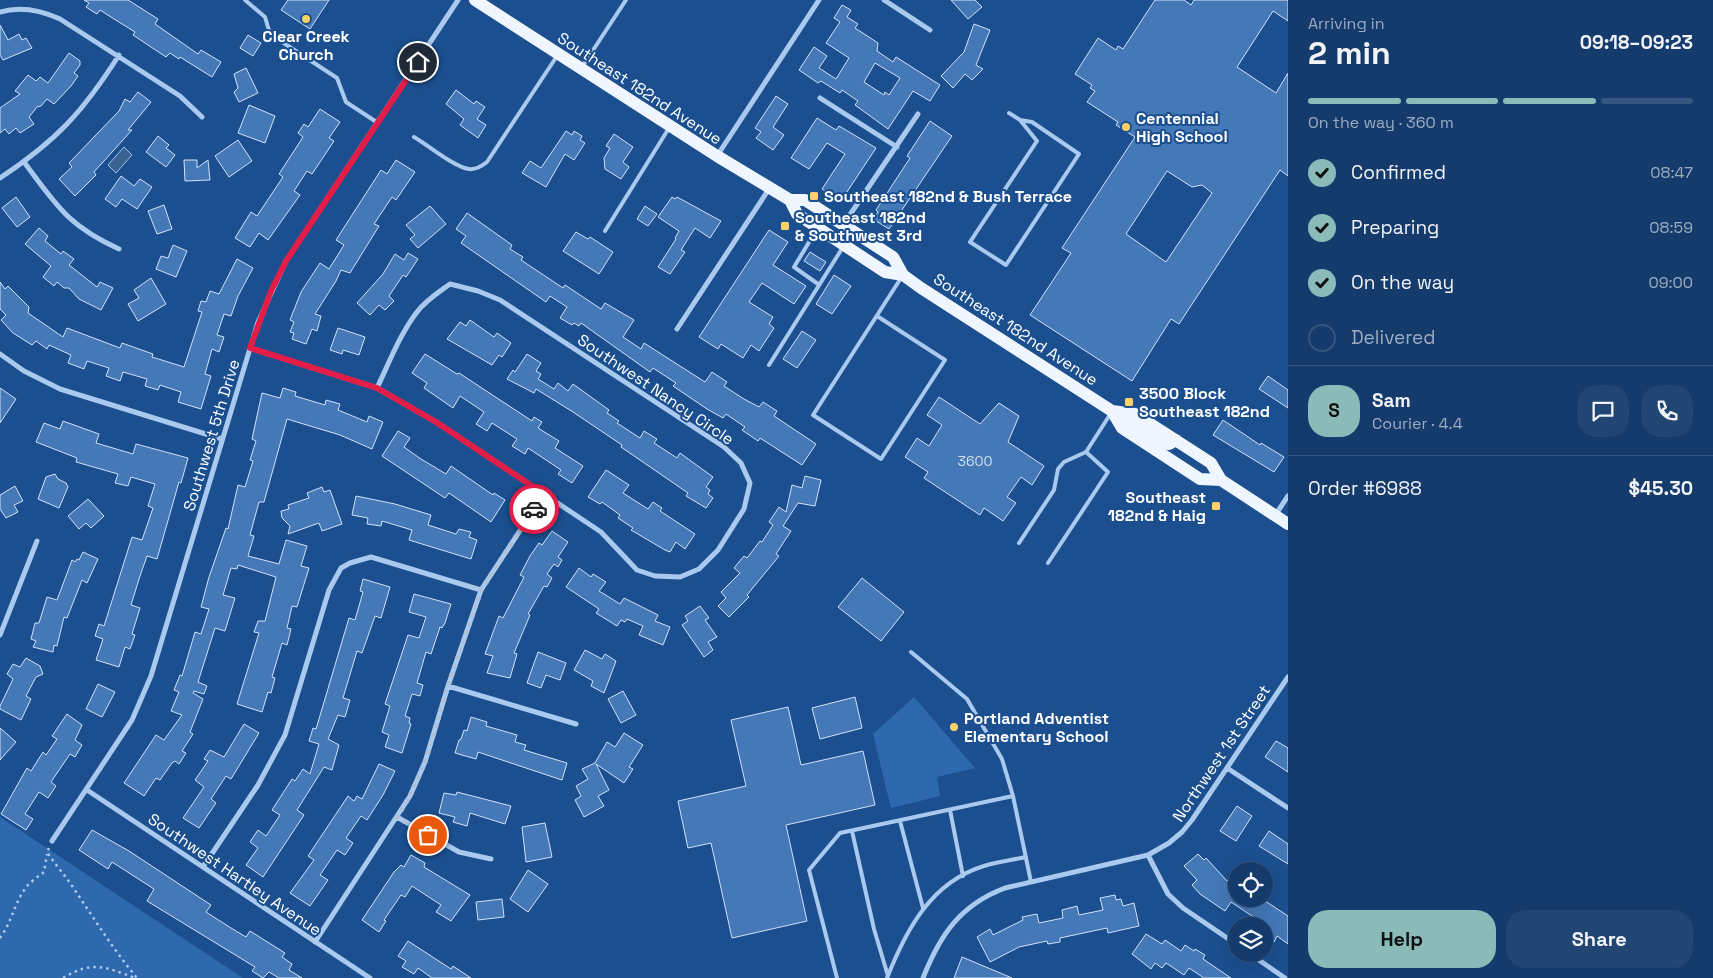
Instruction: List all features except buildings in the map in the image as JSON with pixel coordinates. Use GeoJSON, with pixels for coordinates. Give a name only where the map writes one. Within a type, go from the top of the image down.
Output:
{"type":"FeatureCollection","features":[{"type":"Feature","properties":{"kind":"main road","name":"Southeast 182nd Avenue"},"geometry":{"type":"LineString","coordinates":[[475,0],[717,156],[790,200],[798,214],[844,246],[885,272],[903,275],[1114,415],[1122,428],[1200,479],[1220,480]]}},
{"type":"Feature","properties":{"kind":"main road","name":"Southeast 182nd Avenue"},"geometry":{"type":"LineString","coordinates":[[790,200],[805,200],[892,257],[903,275]]}},
{"type":"Feature","properties":{"kind":"main road","name":"Southeast 182nd Avenue"},"geometry":{"type":"LineString","coordinates":[[1114,415],[1135,414],[1211,464],[1220,480],[1288,524]]}},
{"type":"Feature","properties":{"kind":"street","name":"Southwest 5th Drive"},"geometry":{"type":"LineString","coordinates":[[52,841],[132,720],[151,676],[250,348],[271,291],[286,261],[458,0]]}},
{"type":"Feature","properties":{"kind":"street"},"geometry":{"type":"LineString","coordinates":[[717,156],[819,0]]}},
{"type":"Feature","properties":{"kind":"street"},"geometry":{"type":"LineString","coordinates":[[884,0],[930,30]]}},
{"type":"Feature","properties":{"kind":"street"},"geometry":{"type":"LineString","coordinates":[[0,12],[24,9],[48,14],[119,55],[180,96],[202,117]]}},
{"type":"Feature","properties":{"kind":"street"},"geometry":{"type":"LineString","coordinates":[[0,178],[44,147],[88,102],[119,55]]}},
{"type":"Feature","properties":{"kind":"street"},"geometry":{"type":"LineString","coordinates":[[820,98],[897,147]]}},
{"type":"Feature","properties":{"kind":"street"},"geometry":{"type":"LineString","coordinates":[[843,225],[918,114]]}},
{"type":"Feature","properties":{"kind":"street"},"geometry":{"type":"LineString","coordinates":[[24,162],[69,220],[92,236],[119,248]]}},
{"type":"Feature","properties":{"kind":"street"},"geometry":{"type":"LineString","coordinates":[[677,329],[770,187]]}},
{"type":"Feature","properties":{"kind":"street","name":"Southwest Nancy Circle"},"geometry":{"type":"LineString","coordinates":[[377,388],[394,351],[418,311],[429,300],[450,284],[478,291],[500,300],[724,447],[741,463],[750,482],[744,508],[718,550],[699,568],[680,577],[655,576],[637,570],[601,532],[544,494]]}},
{"type":"Feature","properties":{"kind":"street"},"geometry":{"type":"LineString","coordinates":[[250,348],[377,388],[436,422],[544,494],[481,590],[448,686],[425,762],[410,796],[315,942]]}},
{"type":"Feature","properties":{"kind":"street"},"geometry":{"type":"LineString","coordinates":[[0,354],[24,371],[60,389],[222,439]]}},
{"type":"Feature","properties":{"kind":"street"},"geometry":{"type":"LineString","coordinates":[[1275,516],[1288,496]]}},
{"type":"Feature","properties":{"kind":"street"},"geometry":{"type":"LineString","coordinates":[[0,635],[37,541]]}},
{"type":"Feature","properties":{"kind":"street"},"geometry":{"type":"LineString","coordinates":[[203,867],[258,785],[285,735],[335,578],[342,568],[350,563],[370,557],[481,590]]}},
{"type":"Feature","properties":{"kind":"street","name":"Northwest 1st Street"},"geometry":{"type":"LineString","coordinates":[[924,978],[945,932],[966,909],[990,894],[1031,882],[1148,855],[1182,832],[1288,677]]}},
{"type":"Feature","properties":{"kind":"street"},"geometry":{"type":"LineString","coordinates":[[448,686],[576,724]]}},
{"type":"Feature","properties":{"kind":"street"},"geometry":{"type":"LineString","coordinates":[[1227,768],[1288,808]]}},
{"type":"Feature","properties":{"kind":"street","name":"Southwest Hartley Avenue"},"geometry":{"type":"LineString","coordinates":[[87,790],[370,978]]}},
{"type":"Feature","properties":{"kind":"street"},"geometry":{"type":"LineString","coordinates":[[397,817],[459,852],[491,859]]}},
{"type":"Feature","properties":{"kind":"street"},"geometry":{"type":"LineString","coordinates":[[1148,855],[1168,894],[1182,908],[1228,939]]}},
{"type":"Feature","properties":{"kind":"street"},"geometry":{"type":"LineString","coordinates":[[1262,962],[1285,978]]}},
{"type":"Feature","properties":{"kind":"lane"},"geometry":{"type":"LineString","coordinates":[[245,0],[265,17],[270,34],[337,78],[346,102],[378,123]]}},
{"type":"Feature","properties":{"kind":"lane"},"geometry":{"type":"LineString","coordinates":[[581,69],[626,0]]}},
{"type":"Feature","properties":{"kind":"lane"},"geometry":{"type":"LineString","coordinates":[[414,136],[456,164],[470,170],[479,168],[487,162],[558,54]]}},
{"type":"Feature","properties":{"kind":"lane"},"geometry":{"type":"LineString","coordinates":[[1009,113],[1020,120],[1037,141],[970,242],[1006,265],[1080,154],[1032,122],[1020,120]]}},
{"type":"Feature","properties":{"kind":"lane"},"geometry":{"type":"LineString","coordinates":[[605,231],[670,126]]}},
{"type":"Feature","properties":{"kind":"lane"},"geometry":{"type":"LineString","coordinates":[[818,228],[794,269],[818,284]]}},
{"type":"Feature","properties":{"kind":"lane"},"geometry":{"type":"LineString","coordinates":[[769,365],[818,284],[844,246]]}},
{"type":"Feature","properties":{"kind":"lane"},"geometry":{"type":"LineString","coordinates":[[877,316],[945,360],[881,459],[813,415],[903,275]]}},
{"type":"Feature","properties":{"kind":"lane"},"geometry":{"type":"LineString","coordinates":[[1019,542],[1054,490],[1058,470],[1064,462],[1086,452],[1114,415]]}},
{"type":"Feature","properties":{"kind":"lane"},"geometry":{"type":"LineString","coordinates":[[1048,563],[1108,472],[1086,452]]}},
{"type":"Feature","properties":{"kind":"lane"},"geometry":{"type":"LineString","coordinates":[[911,652],[967,699],[1002,759],[1013,796],[1031,882]]}},
{"type":"Feature","properties":{"kind":"lane"},"geometry":{"type":"LineString","coordinates":[[837,978],[810,870],[840,833],[1013,796]]}},
{"type":"Feature","properties":{"kind":"lane"},"geometry":{"type":"LineString","coordinates":[[950,810],[963,876]]}},
{"type":"Feature","properties":{"kind":"lane"},"geometry":{"type":"LineString","coordinates":[[900,821],[923,908]]}},
{"type":"Feature","properties":{"kind":"lane"},"geometry":{"type":"LineString","coordinates":[[852,831],[887,977]]}},
{"type":"Feature","properties":{"kind":"lane"},"geometry":{"type":"LineString","coordinates":[[887,977],[897,952],[923,908],[948,883],[983,866],[1026,857]]}},
{"type":"Feature","properties":{"kind":"path"},"geometry":{"type":"LineString","coordinates":[[0,938],[9,926],[13,911],[28,885],[44,872],[52,841]]}},
{"type":"Feature","properties":{"kind":"path"},"geometry":{"type":"LineString","coordinates":[[48,852],[112,948],[136,978]]}},
{"type":"Feature","properties":{"kind":"path"},"geometry":{"type":"LineString","coordinates":[[63,978],[73,972],[99,965],[136,978]]}},
{"type":"Feature","properties":{"kind":"shaded area"},"geometry":{"type":"Polygon","coordinates":[[[124,147],[132,155],[116,173],[108,165],[124,147]]]}},
{"type":"Feature","properties":{"kind":"shaded area"},"geometry":{"type":"Polygon","coordinates":[[[914,697],[975,768],[937,777],[940,796],[891,808],[873,734],[914,697]]]}},
{"type":"Feature","properties":{"kind":"shaded area"},"geometry":{"type":"Polygon","coordinates":[[[0,817],[243,978],[0,978],[0,817]]]}},
{"type":"Feature","properties":{"kind":"way so far"},"geometry":{"type":"LineString","coordinates":[[428,835],[397,817],[410,796],[425,762],[448,686],[481,590],[534,509]]}},
{"type":"Feature","properties":{"kind":"place","name":"Clear Creek Church"},"geometry":{"type":"Point","coordinates":[306,19]}},
{"type":"Feature","properties":{"kind":"place","name":"Centennial High School"},"geometry":{"type":"Point","coordinates":[1126,127]}},
{"type":"Feature","properties":{"kind":"place","name":"Southeast 182nd & Bush Terrace"},"geometry":{"type":"Point","coordinates":[814,196]}},
{"type":"Feature","properties":{"kind":"place","name":"Southeast 182nd & Southwest 3rd"},"geometry":{"type":"Point","coordinates":[785,226]}},
{"type":"Feature","properties":{"kind":"place","name":"3500 Block Southeast 182nd"},"geometry":{"type":"Point","coordinates":[1129,402]}},
{"type":"Feature","properties":{"kind":"place","name":"Southeast 182nd & Haig"},"geometry":{"type":"Point","coordinates":[1216,506]}},
{"type":"Feature","properties":{"kind":"place","name":"Portland Adventist Elementary School"},"geometry":{"type":"Point","coordinates":[954,727]}},
{"type":"Feature","properties":{"kind":"route"},"geometry":{"type":"LineString","coordinates":[[418,62],[316,219],[286,261],[258,322],[250,348],[377,388],[436,422],[544,494],[534,509]]}}]}
